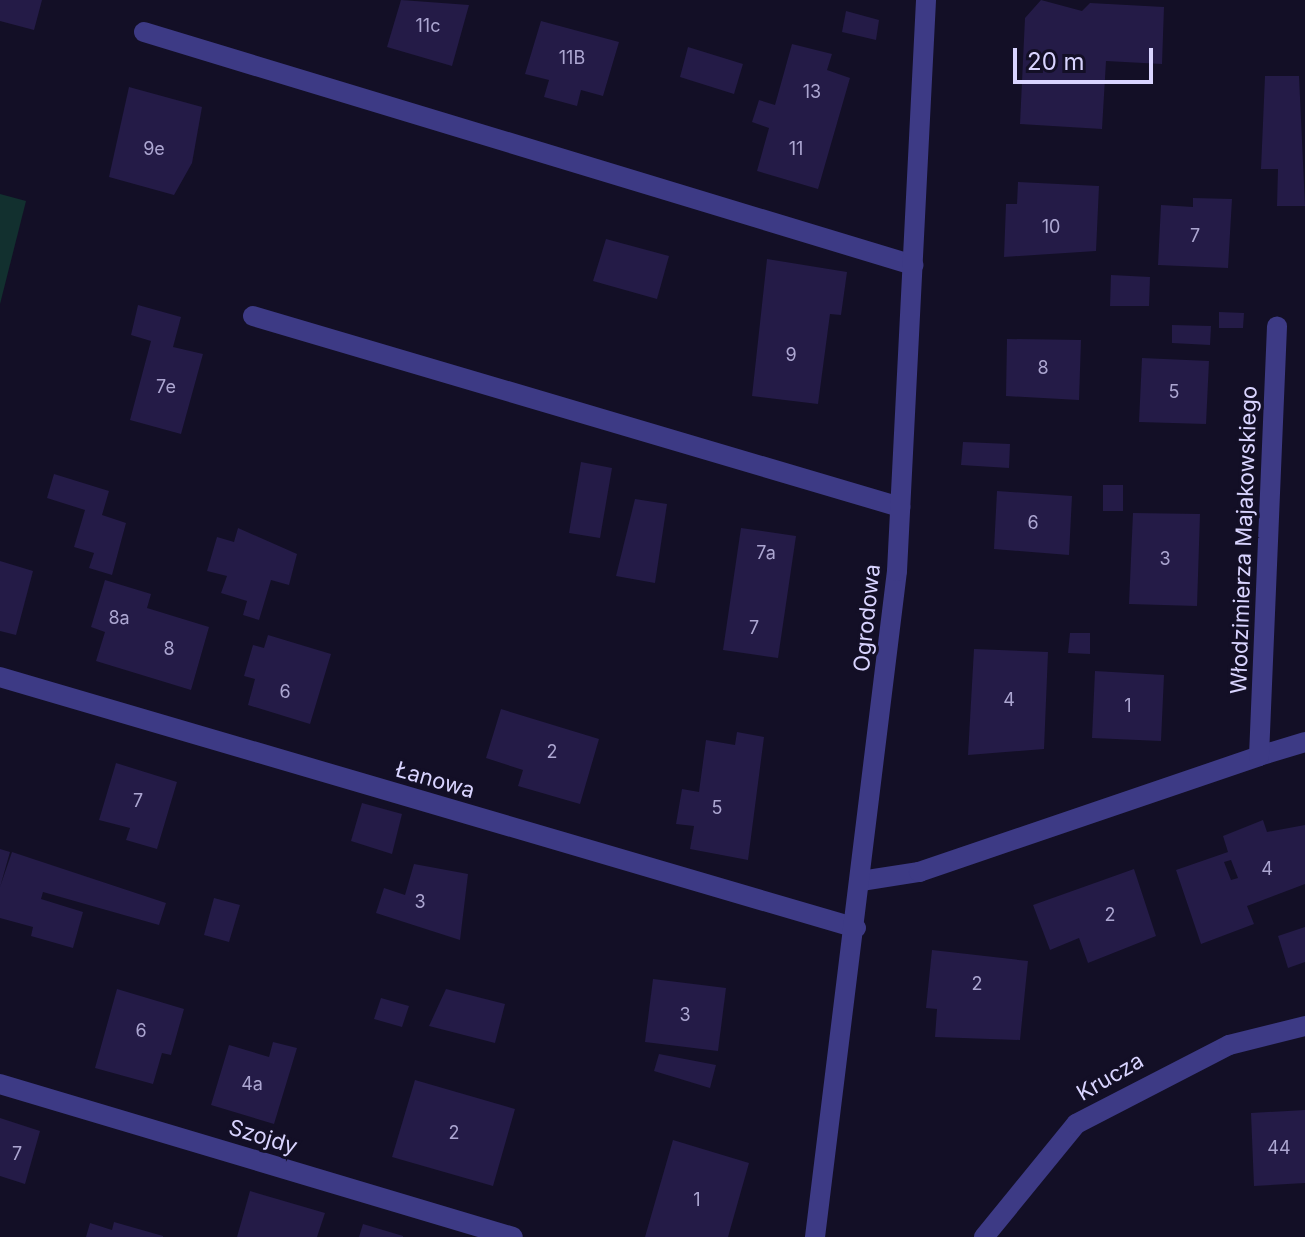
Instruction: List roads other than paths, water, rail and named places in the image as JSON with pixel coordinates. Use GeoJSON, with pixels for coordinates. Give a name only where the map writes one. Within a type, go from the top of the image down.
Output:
{"type":"FeatureCollection","features":[{"type":"Feature","properties":{"kind":"street","name":"Ogrodowa"},"geometry":{"type":"LineString","coordinates":[[815,1237],[856,928],[900,507],[926,0]]}},
{"type":"Feature","properties":{"kind":"street"},"geometry":{"type":"LineString","coordinates":[[144,32],[913,265]]}},
{"type":"Feature","properties":{"kind":"street"},"geometry":{"type":"LineString","coordinates":[[253,316],[900,507]]}},
{"type":"Feature","properties":{"kind":"street","name":"Włodzimierza Majakowskiego"},"geometry":{"type":"LineString","coordinates":[[1259,756],[1277,326]]}},
{"type":"Feature","properties":{"kind":"street","name":"Łanowa"},"geometry":{"type":"LineString","coordinates":[[0,677],[856,928]]}},
{"type":"Feature","properties":{"kind":"street"},"geometry":{"type":"LineString","coordinates":[[861,881],[919,872],[1305,742]]}},
{"type":"Feature","properties":{"kind":"street","name":"Krucza"},"geometry":{"type":"LineString","coordinates":[[984,1237],[1076,1124],[1229,1045],[1305,1026]]}},
{"type":"Feature","properties":{"kind":"street","name":"Szojdy"},"geometry":{"type":"LineString","coordinates":[[0,1084],[513,1237]]}}]}
